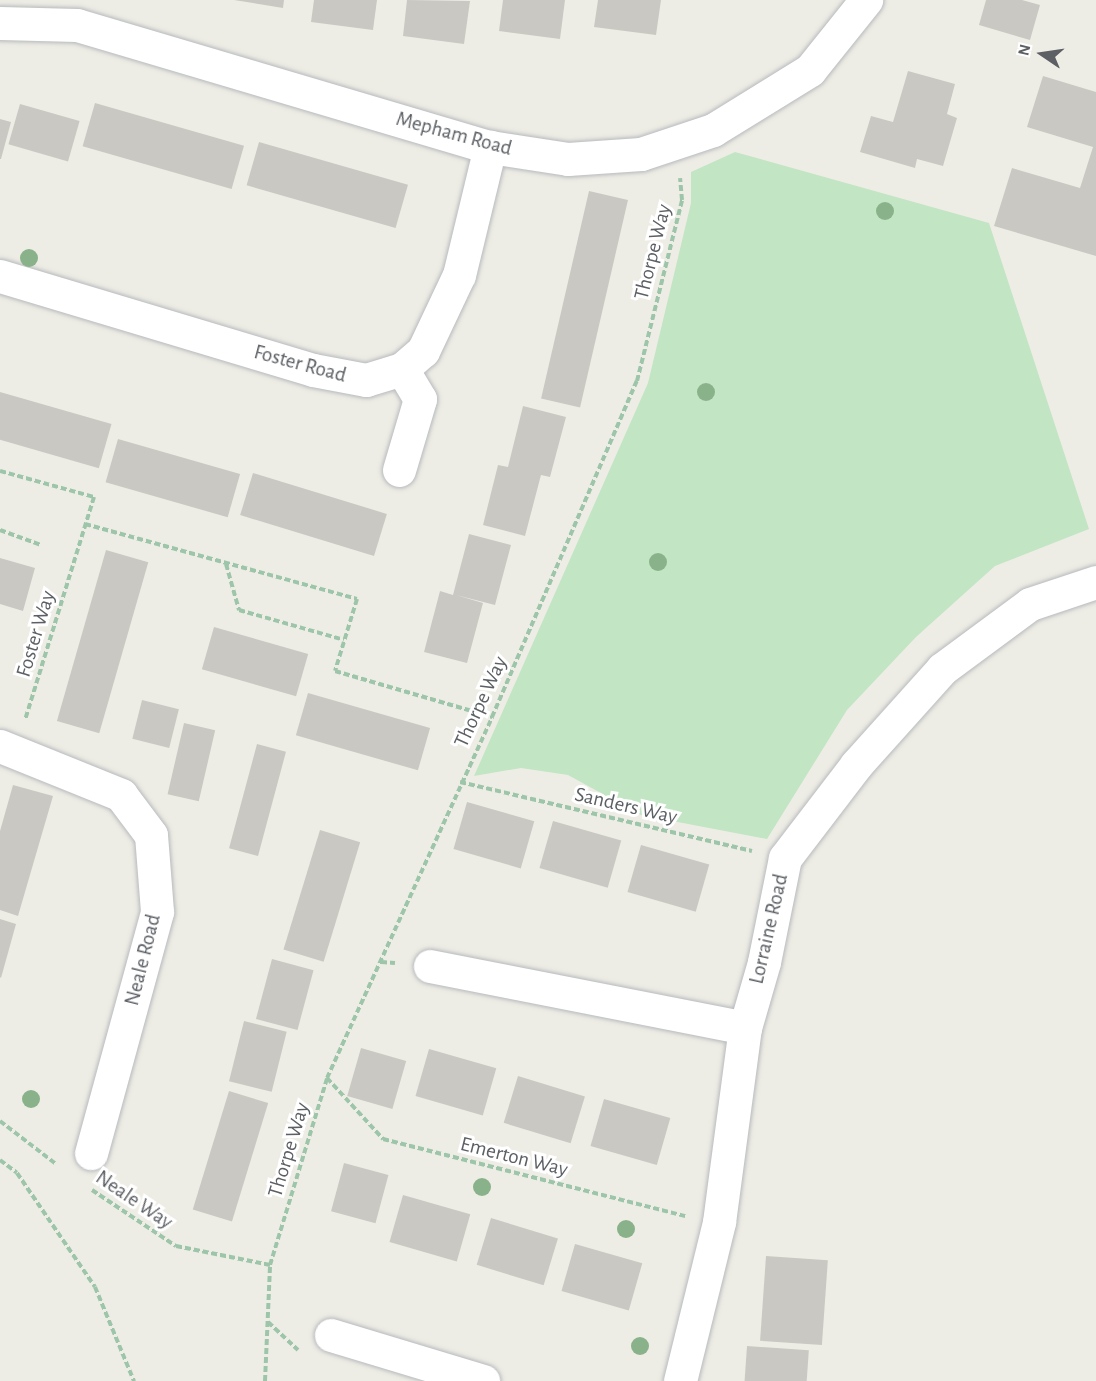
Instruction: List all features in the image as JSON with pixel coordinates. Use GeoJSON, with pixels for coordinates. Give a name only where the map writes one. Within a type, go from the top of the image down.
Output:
{"type":"FeatureCollection","features":[{"type":"Feature","properties":{"kind":"street","name":"Mepham Road"},"geometry":{"type":"LineString","coordinates":[[0,23],[77,25],[490,147],[568,159],[641,154],[713,130],[810,70],[866,0]]}},
{"type":"Feature","properties":{"kind":"street","name":"Foster Road"},"geometry":{"type":"LineString","coordinates":[[0,276],[313,370],[366,380],[402,369],[423,351],[459,275],[490,147]]}},
{"type":"Feature","properties":{"kind":"street"},"geometry":{"type":"LineString","coordinates":[[399,470],[420,399],[402,369]]}},
{"type":"Feature","properties":{"kind":"street","name":"Lorraine Road"},"geometry":{"type":"LineString","coordinates":[[680,1381],[718,1224],[745,1028],[764,962],[785,858],[855,765],[942,669],[1030,604],[1096,582]]}},
{"type":"Feature","properties":{"kind":"street","name":"Neale Road"},"geometry":{"type":"LineString","coordinates":[[8,749],[121,795],[152,835],[157,912],[91,1153]]}},
{"type":"Feature","properties":{"kind":"street"},"geometry":{"type":"LineString","coordinates":[[430,966],[745,1028]]}},
{"type":"Feature","properties":{"kind":"street"},"geometry":{"type":"LineString","coordinates":[[331,1335],[483,1381]]}},
{"type":"Feature","properties":{"kind":"path","name":"Thorpe Way"},"geometry":{"type":"LineString","coordinates":[[265,1381],[270,1265],[327,1078],[460,782],[492,717],[637,381],[682,200],[677,142]]}},
{"type":"Feature","properties":{"kind":"path","name":"Foster Way"},"geometry":{"type":"LineString","coordinates":[[0,471],[94,497],[8,749]]}},
{"type":"Feature","properties":{"kind":"path"},"geometry":{"type":"LineString","coordinates":[[86,524],[357,599]]}},
{"type":"Feature","properties":{"kind":"path"},"geometry":{"type":"LineString","coordinates":[[0,530],[41,545]]}},
{"type":"Feature","properties":{"kind":"path"},"geometry":{"type":"LineString","coordinates":[[226,564],[239,610],[345,640],[357,599]]}},
{"type":"Feature","properties":{"kind":"path"},"geometry":{"type":"LineString","coordinates":[[357,599],[335,671],[492,717]]}},
{"type":"Feature","properties":{"kind":"path","name":"Sanders Way"},"geometry":{"type":"LineString","coordinates":[[460,782],[785,858]]}},
{"type":"Feature","properties":{"kind":"path","name":"Emerton Way"},"geometry":{"type":"LineString","coordinates":[[327,1078],[383,1139],[718,1224]]}},
{"type":"Feature","properties":{"kind":"path"},"geometry":{"type":"LineString","coordinates":[[0,1121],[59,1166]]}},
{"type":"Feature","properties":{"kind":"path"},"geometry":{"type":"LineString","coordinates":[[0,1160],[17,1173],[96,1287],[134,1381]]}},
{"type":"Feature","properties":{"kind":"path","name":"Neale Way"},"geometry":{"type":"LineString","coordinates":[[88,1187],[176,1246],[270,1265]]}},
{"type":"Feature","properties":{"kind":"green space"},"geometry":{"type":"Polygon","coordinates":[[[735,152],[989,223],[1089,529],[995,566],[916,637],[847,710],[767,839],[641,815],[568,775],[521,768],[474,776],[648,383],[691,203],[691,172],[735,152]]]}},
{"type":"Feature","properties":{"kind":"building"},"geometry":{"type":"Polygon","coordinates":[[[234,0],[284,0],[283,8],[234,0]]]}},
{"type":"Feature","properties":{"kind":"building"},"geometry":{"type":"Polygon","coordinates":[[[314,0],[377,0],[373,30],[311,22],[314,0]]]}},
{"type":"Feature","properties":{"kind":"building"},"geometry":{"type":"Polygon","coordinates":[[[407,0],[470,1],[464,44],[403,36],[407,0]]]}},
{"type":"Feature","properties":{"kind":"building"},"geometry":{"type":"Polygon","coordinates":[[[503,0],[565,0],[560,39],[499,31],[503,0]]]}},
{"type":"Feature","properties":{"kind":"building"},"geometry":{"type":"Polygon","coordinates":[[[598,0],[661,0],[656,35],[594,27],[598,0]]]}},
{"type":"Feature","properties":{"kind":"building"},"geometry":{"type":"Polygon","coordinates":[[[986,0],[1022,0],[1040,5],[1030,40],[979,25],[986,0]]]}},
{"type":"Feature","properties":{"kind":"building"},"geometry":{"type":"Polygon","coordinates":[[[908,71],[955,84],[947,114],[957,118],[943,166],[917,159],[915,168],[860,152],[871,116],[893,122],[908,71]]]}},
{"type":"Feature","properties":{"kind":"building"},"geometry":{"type":"Polygon","coordinates":[[[1043,76],[1096,92],[1096,256],[994,226],[1012,168],[1080,188],[1093,147],[1027,127],[1043,76]]]}},
{"type":"Feature","properties":{"kind":"building"},"geometry":{"type":"Polygon","coordinates":[[[95,103],[244,146],[232,189],[83,146],[95,103]]]}},
{"type":"Feature","properties":{"kind":"building"},"geometry":{"type":"Polygon","coordinates":[[[20,104],[80,121],[68,161],[8,144],[20,104]]]}},
{"type":"Feature","properties":{"kind":"building"},"geometry":{"type":"Polygon","coordinates":[[[0,119],[11,122],[1,159],[0,159],[0,119]]]}},
{"type":"Feature","properties":{"kind":"building"},"geometry":{"type":"Polygon","coordinates":[[[259,142],[408,185],[396,228],[247,185],[259,142]]]}},
{"type":"Feature","properties":{"kind":"building"},"geometry":{"type":"Polygon","coordinates":[[[589,191],[628,200],[580,408],[541,399],[589,191]]]}},
{"type":"Feature","properties":{"kind":"building"},"geometry":{"type":"Polygon","coordinates":[[[0,392],[112,424],[99,468],[0,440],[0,392]]]}},
{"type":"Feature","properties":{"kind":"building"},"geometry":{"type":"Polygon","coordinates":[[[523,406],[566,417],[550,477],[541,475],[525,536],[483,525],[498,465],[508,467],[523,406]]]}},
{"type":"Feature","properties":{"kind":"building"},"geometry":{"type":"Polygon","coordinates":[[[118,439],[240,474],[228,517],[106,482],[118,439]]]}},
{"type":"Feature","properties":{"kind":"building"},"geometry":{"type":"Polygon","coordinates":[[[253,473],[387,514],[374,556],[240,515],[253,473]]]}},
{"type":"Feature","properties":{"kind":"building"},"geometry":{"type":"Polygon","coordinates":[[[469,534],[511,545],[495,605],[456,595],[483,603],[467,663],[424,652],[440,591],[453,595],[469,534]]]}},
{"type":"Feature","properties":{"kind":"building"},"geometry":{"type":"Polygon","coordinates":[[[106,550],[148,562],[99,733],[57,721],[106,550]]]}},
{"type":"Feature","properties":{"kind":"building"},"geometry":{"type":"Polygon","coordinates":[[[0,558],[35,568],[23,611],[0,604],[0,558]]]}},
{"type":"Feature","properties":{"kind":"building"},"geometry":{"type":"Polygon","coordinates":[[[214,627],[308,654],[296,696],[202,669],[214,627]]]}},
{"type":"Feature","properties":{"kind":"building"},"geometry":{"type":"Polygon","coordinates":[[[308,693],[430,728],[418,770],[296,735],[308,693]]]}},
{"type":"Feature","properties":{"kind":"building"},"geometry":{"type":"Polygon","coordinates":[[[142,700],[179,709],[169,748],[132,739],[142,700]]]}},
{"type":"Feature","properties":{"kind":"building"},"geometry":{"type":"Polygon","coordinates":[[[184,723],[215,730],[199,801],[168,794],[184,723]]]}},
{"type":"Feature","properties":{"kind":"building"},"geometry":{"type":"Polygon","coordinates":[[[257,744],[286,752],[258,856],[229,848],[257,744]]]}},
{"type":"Feature","properties":{"kind":"building"},"geometry":{"type":"Polygon","coordinates":[[[13,785],[53,796],[18,916],[0,910],[0,831],[13,785]]]}},
{"type":"Feature","properties":{"kind":"building"},"geometry":{"type":"Polygon","coordinates":[[[467,802],[534,821],[521,868],[453,849],[467,802]]]}},
{"type":"Feature","properties":{"kind":"building"},"geometry":{"type":"Polygon","coordinates":[[[553,821],[621,841],[608,888],[539,868],[553,821]]]}},
{"type":"Feature","properties":{"kind":"building"},"geometry":{"type":"Polygon","coordinates":[[[320,830],[360,842],[324,962],[283,950],[320,830]]]}},
{"type":"Feature","properties":{"kind":"building"},"geometry":{"type":"Polygon","coordinates":[[[641,845],[709,865],[696,912],[627,892],[641,845]]]}},
{"type":"Feature","properties":{"kind":"building"},"geometry":{"type":"Polygon","coordinates":[[[0,919],[16,924],[1,978],[0,977],[0,919]]]}},
{"type":"Feature","properties":{"kind":"building"},"geometry":{"type":"Polygon","coordinates":[[[272,959],[314,970],[297,1030],[256,1019],[272,959]]]}},
{"type":"Feature","properties":{"kind":"building"},"geometry":{"type":"Polygon","coordinates":[[[244,1021],[287,1032],[272,1092],[229,1081],[244,1021]]]}},
{"type":"Feature","properties":{"kind":"building"},"geometry":{"type":"Polygon","coordinates":[[[361,1048],[406,1061],[392,1109],[347,1096],[361,1048]]]}},
{"type":"Feature","properties":{"kind":"building"},"geometry":{"type":"Polygon","coordinates":[[[429,1049],[496,1068],[483,1115],[415,1096],[429,1049]]]}},
{"type":"Feature","properties":{"kind":"building"},"geometry":{"type":"Polygon","coordinates":[[[518,1076],[585,1096],[571,1143],[504,1123],[518,1076]]]}},
{"type":"Feature","properties":{"kind":"building"},"geometry":{"type":"Polygon","coordinates":[[[229,1091],[268,1103],[232,1222],[193,1210],[229,1091]]]}},
{"type":"Feature","properties":{"kind":"building"},"geometry":{"type":"Polygon","coordinates":[[[604,1099],[670,1118],[657,1165],[590,1146],[604,1099]]]}},
{"type":"Feature","properties":{"kind":"building"},"geometry":{"type":"Polygon","coordinates":[[[344,1163],[388,1175],[375,1223],[331,1211],[344,1163]]]}},
{"type":"Feature","properties":{"kind":"building"},"geometry":{"type":"Polygon","coordinates":[[[403,1195],[470,1214],[457,1261],[389,1242],[403,1195]]]}},
{"type":"Feature","properties":{"kind":"building"},"geometry":{"type":"Polygon","coordinates":[[[491,1218],[558,1238],[544,1285],[477,1265],[491,1218]]]}},
{"type":"Feature","properties":{"kind":"building"},"geometry":{"type":"Polygon","coordinates":[[[575,1244],[642,1263],[629,1310],[561,1291],[575,1244]]]}},
{"type":"Feature","properties":{"kind":"building"},"geometry":{"type":"Polygon","coordinates":[[[766,1256],[828,1260],[822,1345],[760,1341],[766,1256]]]}},
{"type":"Feature","properties":{"kind":"building"},"geometry":{"type":"Polygon","coordinates":[[[747,1346],[809,1350],[807,1381],[745,1381],[747,1346]]]}}]}
